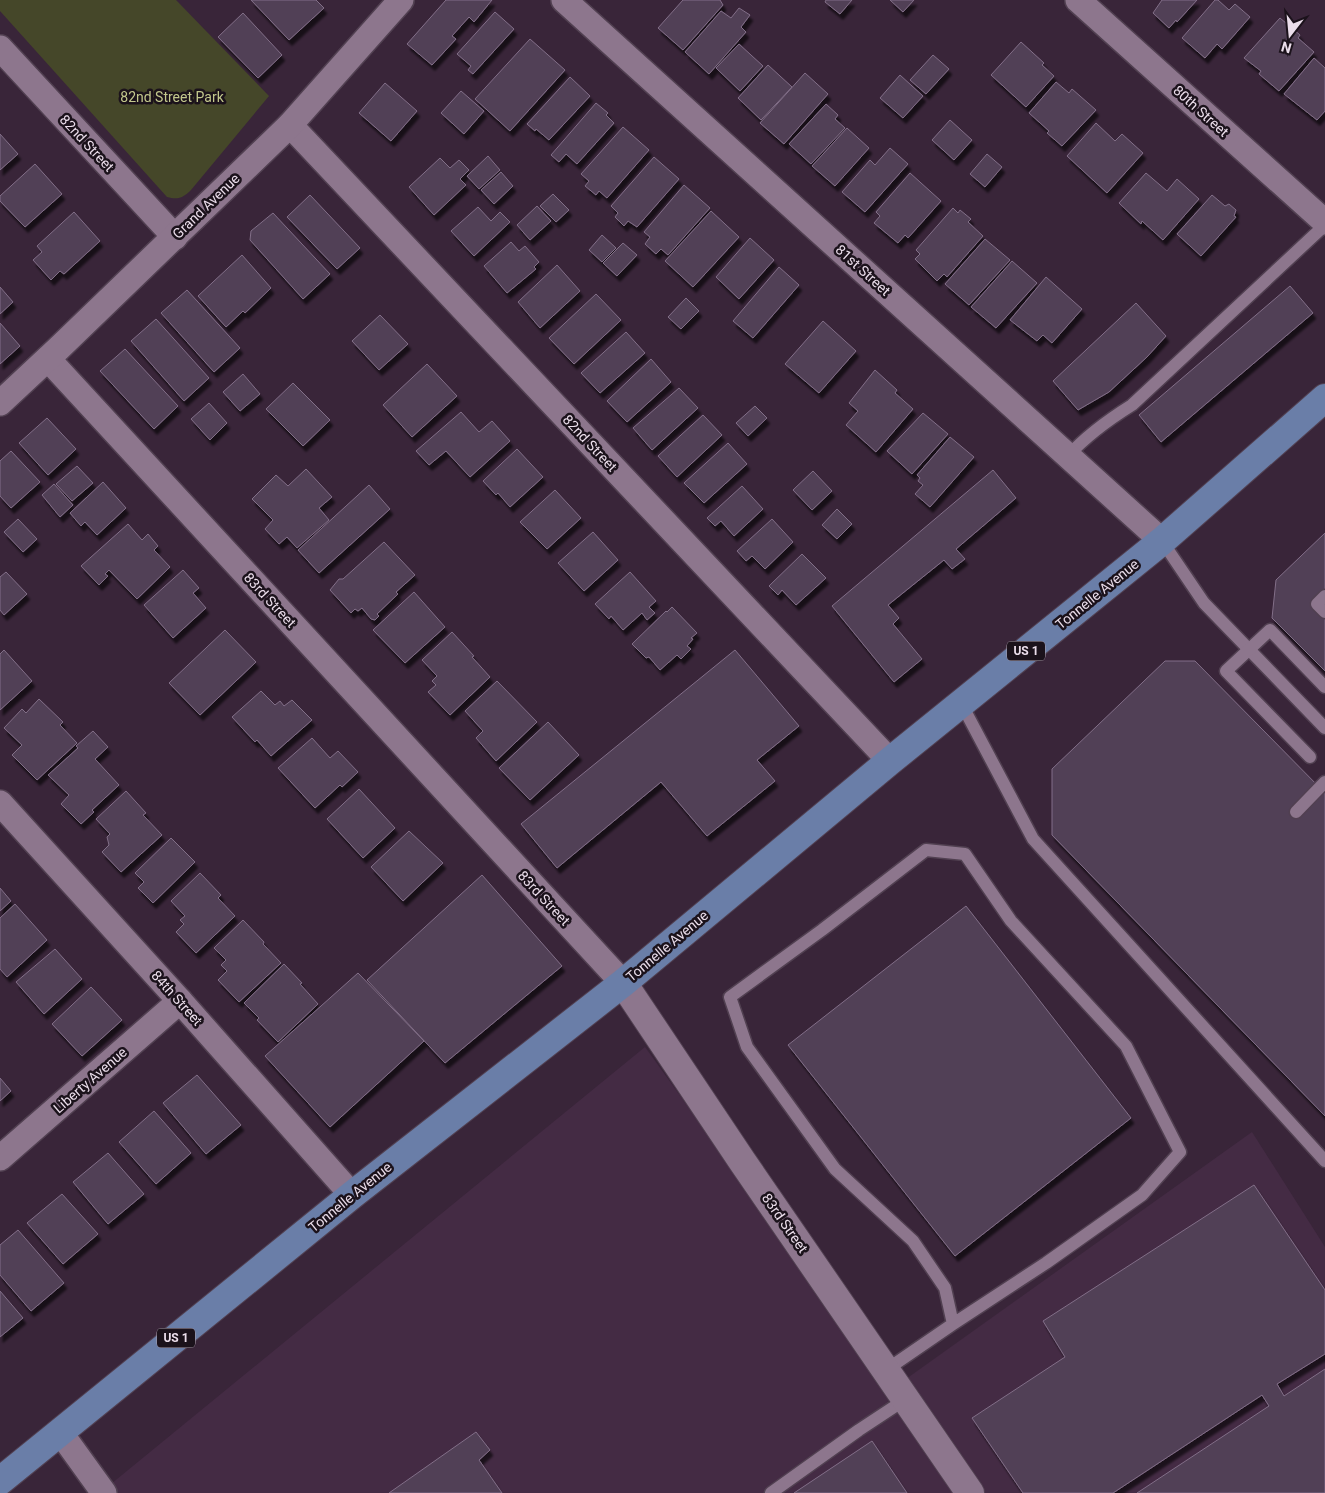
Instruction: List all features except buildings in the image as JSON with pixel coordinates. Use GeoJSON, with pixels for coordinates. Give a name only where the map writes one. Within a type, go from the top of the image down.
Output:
{"type":"FeatureCollection","features":[{"type":"Feature","properties":{"kind":"main road","name":"Tonnelle Avenue"},"geometry":{"type":"LineString","coordinates":[[0,1481],[352,1195],[623,983],[890,761],[1162,541],[1325,398]]}},
{"type":"Feature","properties":{"kind":"street","name":"Grand Avenue"},"geometry":{"type":"LineString","coordinates":[[0,402],[48,359],[290,125],[402,0]]}},
{"type":"Feature","properties":{"kind":"street","name":"81st Street"},"geometry":{"type":"LineString","coordinates":[[564,0],[1162,541]]}},
{"type":"Feature","properties":{"kind":"street","name":"80th Street"},"geometry":{"type":"LineString","coordinates":[[1078,0],[1325,224]]}},
{"type":"Feature","properties":{"kind":"street","name":"82nd Street"},"geometry":{"type":"LineString","coordinates":[[0,48],[175,237]]}},
{"type":"Feature","properties":{"kind":"street","name":"82nd Street"},"geometry":{"type":"LineString","coordinates":[[290,125],[890,761]]}},
{"type":"Feature","properties":{"kind":"street","name":"83rd Street"},"geometry":{"type":"LineString","coordinates":[[48,359],[623,983],[737,1154],[970,1493]]}},
{"type":"Feature","properties":{"kind":"street","name":"84th Street"},"geometry":{"type":"LineString","coordinates":[[0,803],[180,1001],[352,1195]]}},
{"type":"Feature","properties":{"kind":"street","name":"Liberty Avenue"},"geometry":{"type":"LineString","coordinates":[[0,1158],[180,1001]]}},
{"type":"Feature","properties":{"kind":"street"},"geometry":{"type":"LineString","coordinates":[[60,1432],[104,1493]]}},
{"type":"Feature","properties":{"kind":"lane"},"geometry":{"type":"LineString","coordinates":[[1068,456],[1084,439],[1132,405],[1325,224]]}},
{"type":"Feature","properties":{"kind":"lane"},"geometry":{"type":"LineString","coordinates":[[1162,541],[1204,603],[1325,728]]}},
{"type":"Feature","properties":{"kind":"lane"},"geometry":{"type":"LineString","coordinates":[[1325,596],[1317,604],[1325,612]]}},
{"type":"Feature","properties":{"kind":"lane"},"geometry":{"type":"LineString","coordinates":[[1310,757],[1226,671],[1270,630],[1325,687]]}},
{"type":"Feature","properties":{"kind":"lane"},"geometry":{"type":"LineString","coordinates":[[961,703],[1032,839],[1325,1161]]}},
{"type":"Feature","properties":{"kind":"lane"},"geometry":{"type":"LineString","coordinates":[[1296,812],[1325,782]]}},
{"type":"Feature","properties":{"kind":"lane"},"geometry":{"type":"LineString","coordinates":[[886,1370],[1046,1263],[1142,1195],[1180,1152],[1126,1046],[1011,921],[965,854],[926,850],[822,930],[730,997],[747,1047],[835,1169],[913,1241],[945,1288],[953,1324]]}},
{"type":"Feature","properties":{"kind":"lane"},"geometry":{"type":"LineString","coordinates":[[771,1493],[906,1399]]}},
{"type":"Feature","properties":{"kind":"shaded area"},"geometry":{"type":"Polygon","coordinates":[[[645,1047],[892,1389],[1252,1132],[1325,1247],[1325,1493],[100,1493],[645,1047]]]}},
{"type":"Feature","properties":{"kind":"green space","name":"82nd Street Park"},"geometry":{"type":"Polygon","coordinates":[[[0,0],[176,0],[269,96],[191,190],[180,198],[167,197],[0,11],[0,0]]]}}]}
